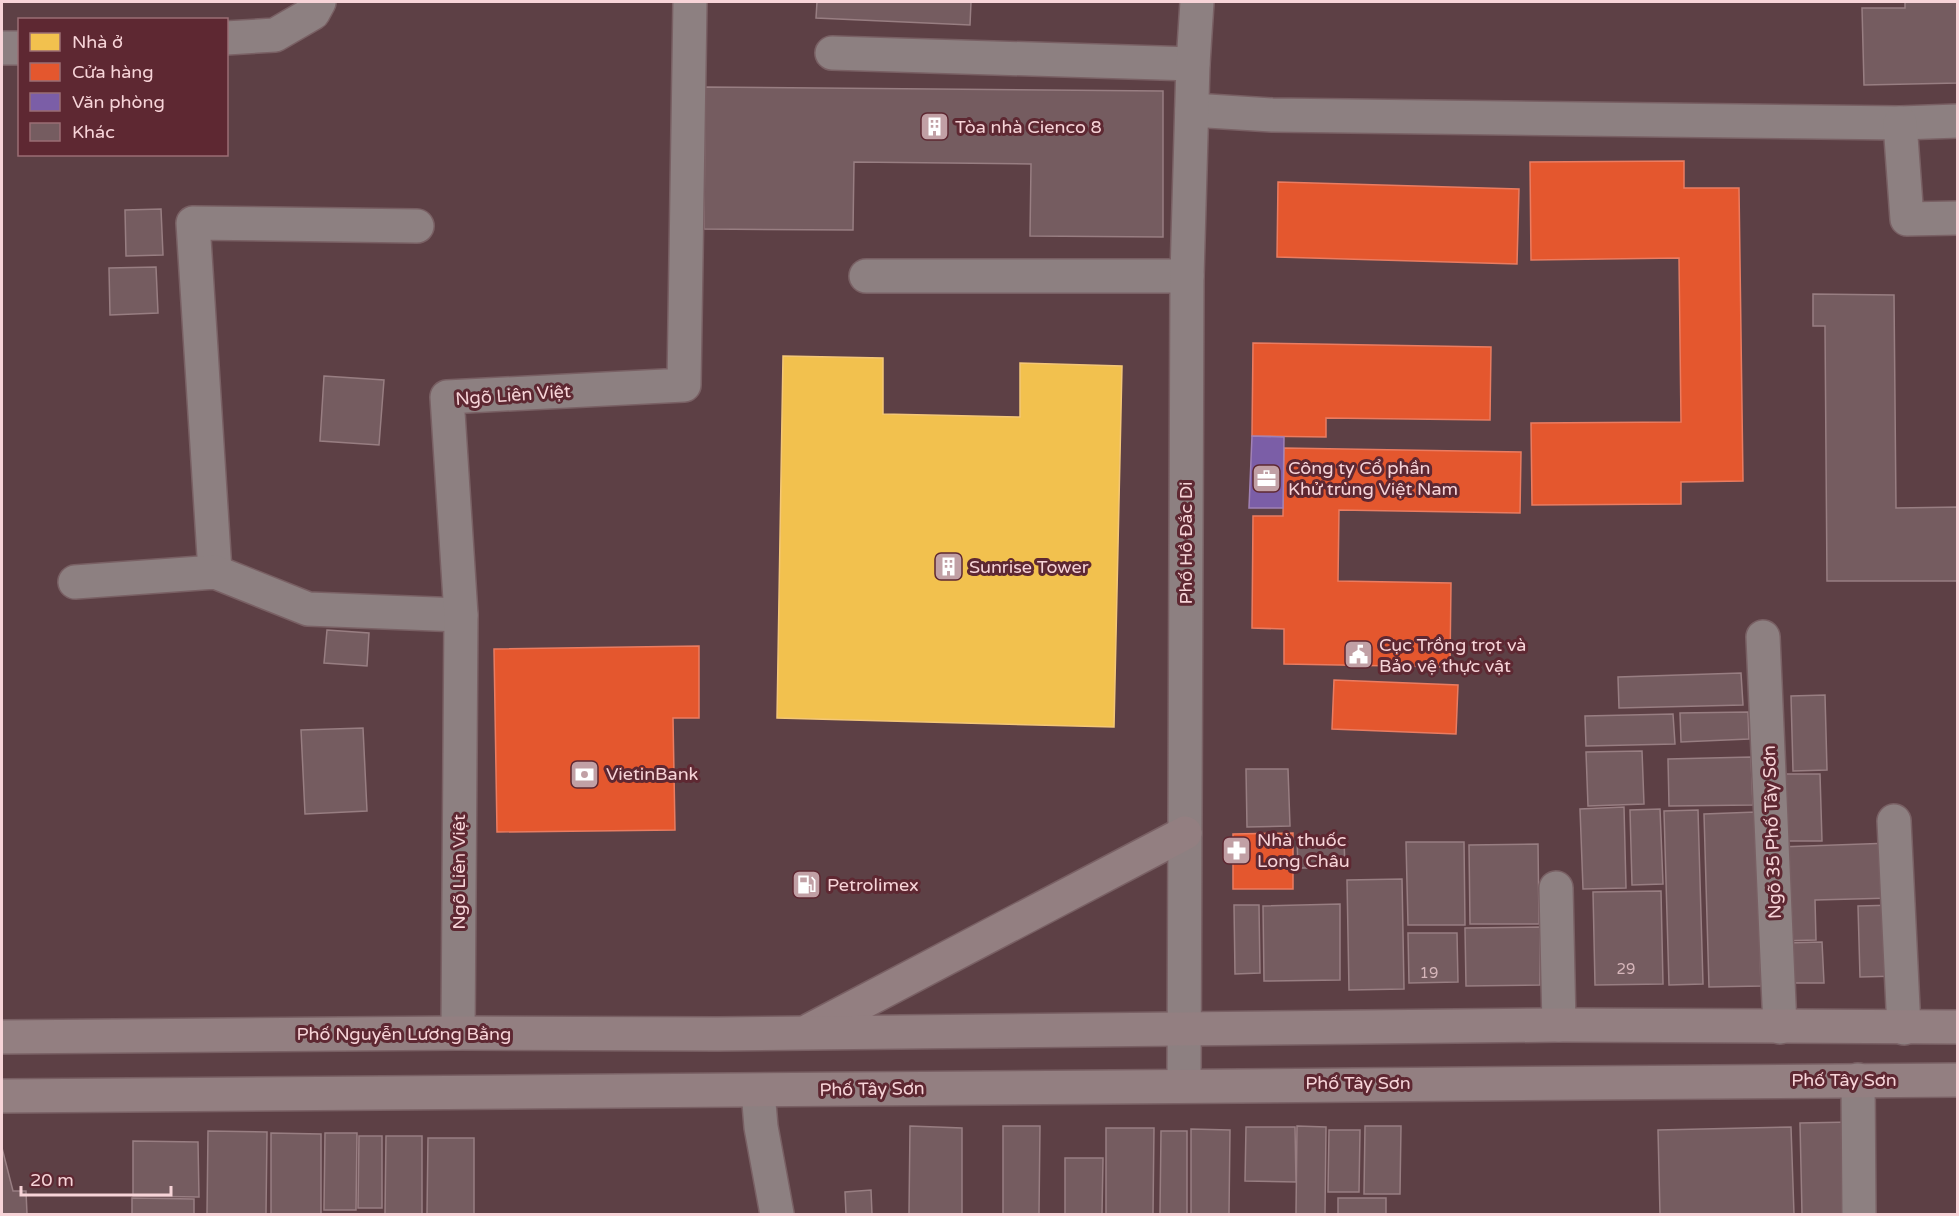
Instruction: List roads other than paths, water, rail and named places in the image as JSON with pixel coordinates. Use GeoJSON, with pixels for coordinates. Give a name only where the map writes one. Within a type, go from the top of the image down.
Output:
{"type":"FeatureCollection","features":[{"type":"Feature","properties":{"kind":"main road"},"geometry":{"type":"LineString","coordinates":[[806,1033],[1185,833]]}},
{"type":"Feature","properties":{"kind":"main road"},"geometry":{"type":"LineString","coordinates":[[806,1033],[1559,1025],[1780,1028],[1958,1027]]}},
{"type":"Feature","properties":{"kind":"main road","name":"Phố Nguyễn Lương Bằng"},"geometry":{"type":"LineString","coordinates":[[2,1037],[806,1033]]}},
{"type":"Feature","properties":{"kind":"main road","name":"Phố Tây Sơn"},"geometry":{"type":"LineString","coordinates":[[758,1091],[1184,1085],[1958,1080]]}},
{"type":"Feature","properties":{"kind":"main road"},"geometry":{"type":"LineString","coordinates":[[2,1096],[758,1091]]}},
{"type":"Feature","properties":{"kind":"street"},"geometry":{"type":"LineString","coordinates":[[228,38],[275,35],[313,13],[319,2]]}},
{"type":"Feature","properties":{"kind":"street","name":"Ngõ Liên Việt"},"geometry":{"type":"LineString","coordinates":[[458,1033],[461,615],[447,397],[684,385],[690,2]]}},
{"type":"Feature","properties":{"kind":"street","name":"Phố Hồ Đắc Di"},"geometry":{"type":"LineString","coordinates":[[1184,1085],[1187,276],[1197,2]]}},
{"type":"Feature","properties":{"kind":"street"},"geometry":{"type":"LineString","coordinates":[[2,48],[18,48]]}},
{"type":"Feature","properties":{"kind":"street"},"geometry":{"type":"LineString","coordinates":[[832,53],[1193,64]]}},
{"type":"Feature","properties":{"kind":"street"},"geometry":{"type":"LineString","coordinates":[[1192,110],[1272,115],[1900,123],[1958,121]]}},
{"type":"Feature","properties":{"kind":"street"},"geometry":{"type":"LineString","coordinates":[[1900,123],[1908,219],[1958,218]]}},
{"type":"Feature","properties":{"kind":"street"},"geometry":{"type":"LineString","coordinates":[[215,572],[193,223],[417,226]]}},
{"type":"Feature","properties":{"kind":"street"},"geometry":{"type":"LineString","coordinates":[[866,276],[1187,276]]}},
{"type":"Feature","properties":{"kind":"street"},"geometry":{"type":"LineString","coordinates":[[75,582],[215,572],[308,609],[461,615]]}},
{"type":"Feature","properties":{"kind":"street","name":"Ngõ 35 Phố Tây Sơn"},"geometry":{"type":"LineString","coordinates":[[1763,637],[1780,1028]]}},
{"type":"Feature","properties":{"kind":"street"},"geometry":{"type":"LineString","coordinates":[[1894,821],[1904,1028]]}},
{"type":"Feature","properties":{"kind":"street"},"geometry":{"type":"LineString","coordinates":[[1556,888],[1559,1025]]}},
{"type":"Feature","properties":{"kind":"street"},"geometry":{"type":"LineString","coordinates":[[1858,1080],[1859,1215]]}},
{"type":"Feature","properties":{"kind":"street"},"geometry":{"type":"LineString","coordinates":[[758,1091],[761,1127],[777,1215]]}},
{"type":"Feature","properties":{"kind":"place","name":"Tòa nhà Cienco 8"},"geometry":{"type":"Point","coordinates":[934,127]}},
{"type":"Feature","properties":{"kind":"place","name":"Công ty Cổ phần Khử trùng Việt Nam"},"geometry":{"type":"Point","coordinates":[1267,478]}},
{"type":"Feature","properties":{"kind":"place","name":"Sunrise Tower"},"geometry":{"type":"Point","coordinates":[948,567]}},
{"type":"Feature","properties":{"kind":"place","name":"Cục Trồng trọt và Bảo vệ thực vật"},"geometry":{"type":"Point","coordinates":[1358,655]}},
{"type":"Feature","properties":{"kind":"place","name":"VietinBank"},"geometry":{"type":"Point","coordinates":[585,774]}},
{"type":"Feature","properties":{"kind":"place","name":"Nhà thuốc Long Châu"},"geometry":{"type":"Point","coordinates":[1236,850]}},
{"type":"Feature","properties":{"kind":"place","name":"Petrolimex"},"geometry":{"type":"Point","coordinates":[806,885]}}]}
